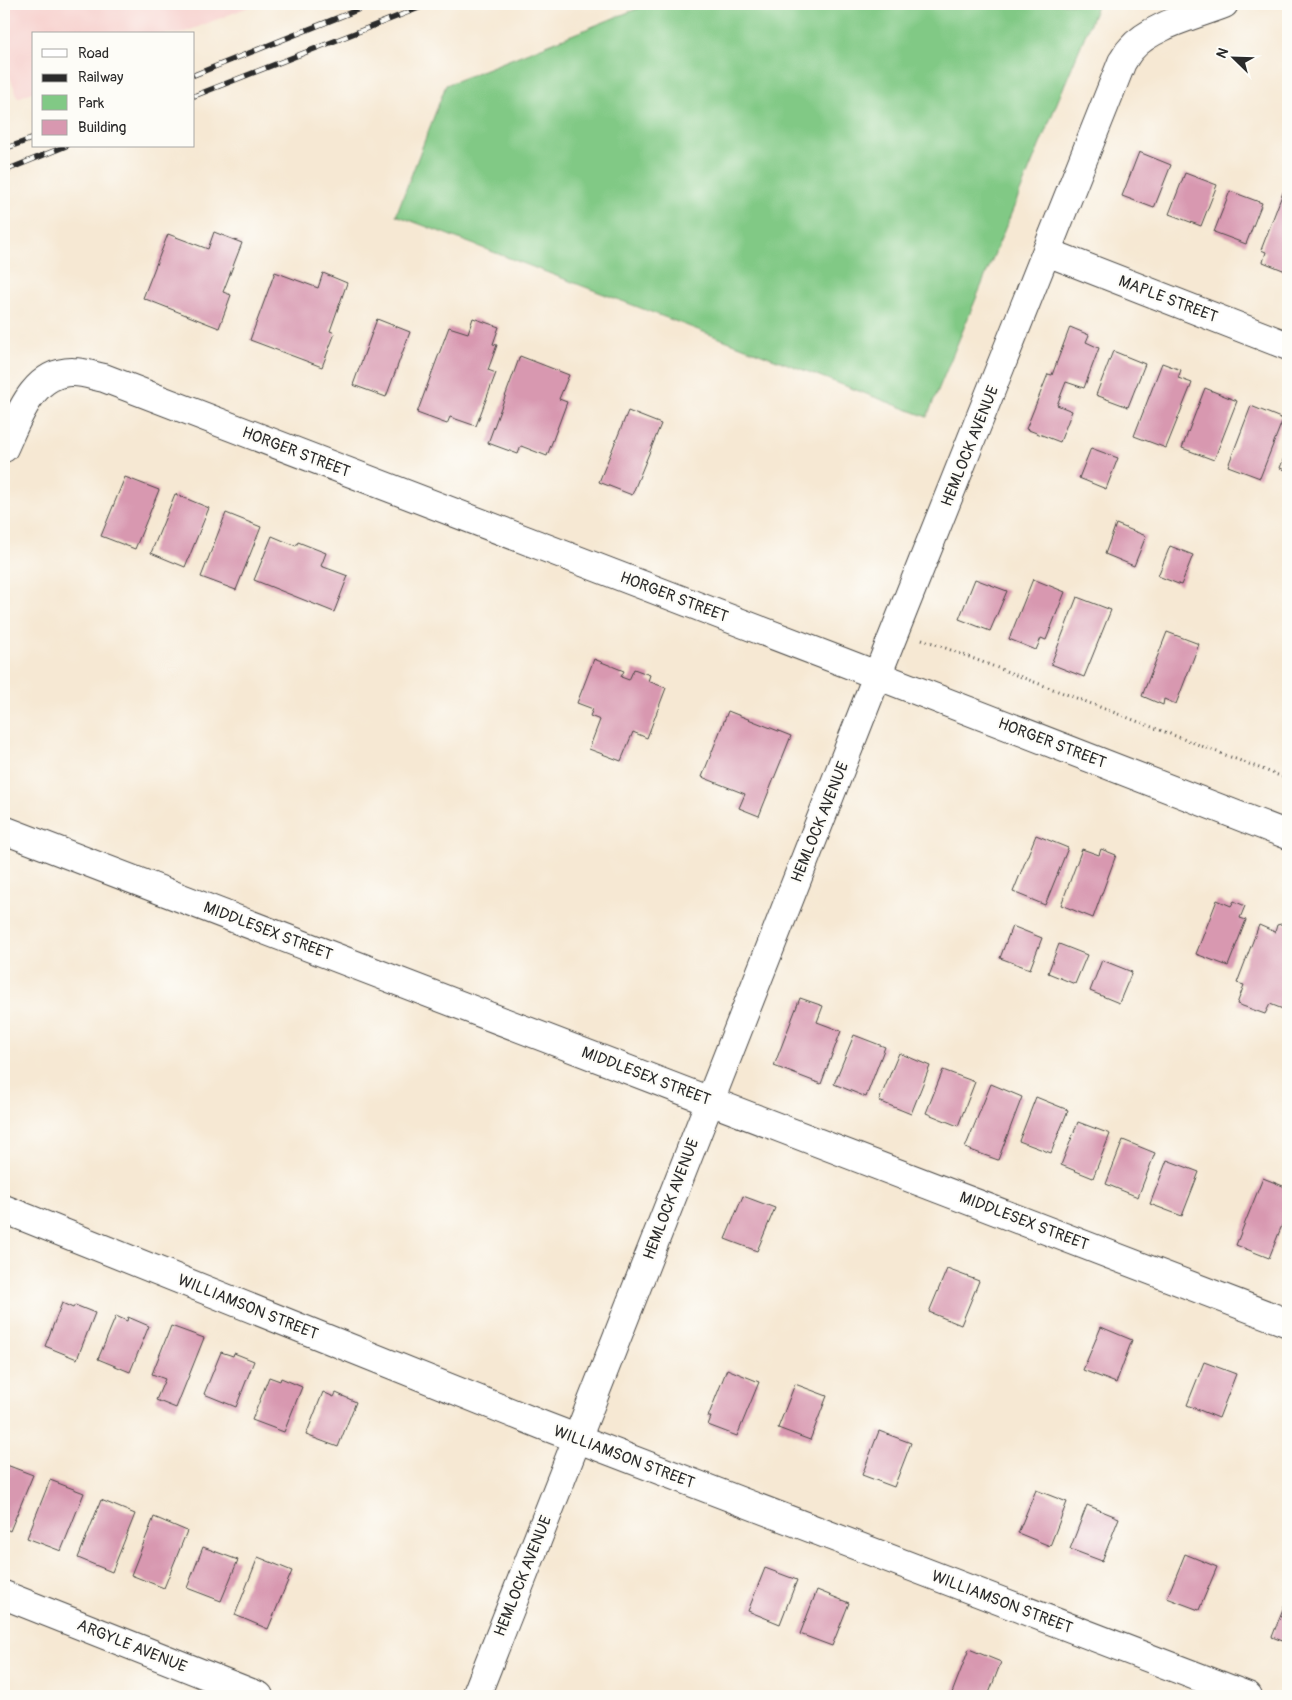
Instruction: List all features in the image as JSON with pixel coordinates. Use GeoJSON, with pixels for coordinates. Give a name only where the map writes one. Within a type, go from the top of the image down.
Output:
{"type":"FeatureCollection","features":[{"type":"Feature","properties":{"kind":"street","name":"HEMLOCK AVENUE"},"geometry":{"type":"LineString","coordinates":[[476,1696],[877,676],[1122,62],[1130,50],[1157,30],[1224,4]]}},
{"type":"Feature","properties":{"kind":"street","name":"MAPLE STREET"},"geometry":{"type":"LineString","coordinates":[[1047,252],[1288,346]]}},
{"type":"Feature","properties":{"kind":"street","name":"HORGER STREET"},"geometry":{"type":"LineString","coordinates":[[4,448],[31,394],[45,381],[57,375],[72,372],[104,378],[1288,836]]}},
{"type":"Feature","properties":{"kind":"street","name":"MIDDLESEX STREET"},"geometry":{"type":"LineString","coordinates":[[4,830],[1288,1323]]}},
{"type":"Feature","properties":{"kind":"street","name":"WILLIAMSON STREET"},"geometry":{"type":"LineString","coordinates":[[4,1209],[578,1439],[1248,1696]]}},
{"type":"Feature","properties":{"kind":"street","name":"ARGYLE AVENUE"},"geometry":{"type":"LineString","coordinates":[[4,1595],[259,1696]]}},
{"type":"Feature","properties":{"kind":"path"},"geometry":{"type":"LineString","coordinates":[[919,638],[1288,779]]}},
{"type":"Feature","properties":{"kind":"shaded area"},"geometry":{"type":"Polygon","coordinates":[[[4,4],[256,4],[185,32],[32,32],[32,92],[18,98],[4,61],[4,4]]]}},
{"type":"Feature","properties":{"kind":"green space"},"geometry":{"type":"Polygon","coordinates":[[[649,4],[1098,4],[927,417],[396,215],[446,85],[649,4]]]}},
{"type":"Feature","properties":{"kind":"building"},"geometry":{"type":"Polygon","coordinates":[[[1139,152],[1171,165],[1154,208],[1122,196],[1139,152]]]}},
{"type":"Feature","properties":{"kind":"building"},"geometry":{"type":"Polygon","coordinates":[[[1185,173],[1217,185],[1201,226],[1169,214],[1185,173]]]}},
{"type":"Feature","properties":{"kind":"building"},"geometry":{"type":"Polygon","coordinates":[[[1284,190],[1288,191],[1288,272],[1263,262],[1266,252],[1261,250],[1284,190]]]}},
{"type":"Feature","properties":{"kind":"building"},"geometry":{"type":"Polygon","coordinates":[[[1230,191],[1262,203],[1246,244],[1214,232],[1230,191]]]}},
{"type":"Feature","properties":{"kind":"building"},"geometry":{"type":"Polygon","coordinates":[[[214,232],[242,243],[223,292],[231,295],[219,328],[143,298],[168,234],[208,249],[214,232]]]}},
{"type":"Feature","properties":{"kind":"building"},"geometry":{"type":"Polygon","coordinates":[[[275,272],[318,288],[323,273],[347,283],[330,331],[335,333],[322,367],[250,340],[275,272]]]}},
{"type":"Feature","properties":{"kind":"building"},"geometry":{"type":"Polygon","coordinates":[[[473,318],[499,327],[493,344],[497,345],[488,370],[496,373],[476,426],[450,417],[447,424],[417,413],[449,327],[468,333],[473,318]]]}},
{"type":"Feature","properties":{"kind":"building"},"geometry":{"type":"Polygon","coordinates":[[[377,319],[410,332],[386,397],[353,385],[377,319]]]}},
{"type":"Feature","properties":{"kind":"building"},"geometry":{"type":"Polygon","coordinates":[[[1070,327],[1089,335],[1086,342],[1099,348],[1084,388],[1066,382],[1057,405],[1072,411],[1060,442],[1026,429],[1048,374],[1052,375],[1070,327]]]}},
{"type":"Feature","properties":{"kind":"building"},"geometry":{"type":"Polygon","coordinates":[[[1113,351],[1145,364],[1128,407],[1096,395],[1113,351]]]}},
{"type":"Feature","properties":{"kind":"building"},"geometry":{"type":"Polygon","coordinates":[[[520,356],[569,375],[559,399],[567,402],[547,456],[521,446],[518,454],[488,443],[520,356]]]}},
{"type":"Feature","properties":{"kind":"building"},"geometry":{"type":"Polygon","coordinates":[[[1162,363],[1181,370],[1178,378],[1192,383],[1166,448],[1134,436],[1162,363]]]}},
{"type":"Feature","properties":{"kind":"building"},"geometry":{"type":"Polygon","coordinates":[[[1205,388],[1237,401],[1214,460],[1182,448],[1205,388]]]}},
{"type":"Feature","properties":{"kind":"building"},"geometry":{"type":"Polygon","coordinates":[[[1251,406],[1283,419],[1260,478],[1228,466],[1251,406]]]}},
{"type":"Feature","properties":{"kind":"building"},"geometry":{"type":"Polygon","coordinates":[[[628,411],[661,424],[632,495],[599,482],[628,411]]]}},
{"type":"Feature","properties":{"kind":"building"},"geometry":{"type":"Polygon","coordinates":[[[1288,447],[1288,471],[1280,468],[1288,447]]]}},
{"type":"Feature","properties":{"kind":"building"},"geometry":{"type":"Polygon","coordinates":[[[1091,448],[1118,458],[1106,489],[1079,478],[1091,448]]]}},
{"type":"Feature","properties":{"kind":"building"},"geometry":{"type":"Polygon","coordinates":[[[125,477],[159,490],[135,549],[101,536],[125,477]]]}},
{"type":"Feature","properties":{"kind":"building"},"geometry":{"type":"Polygon","coordinates":[[[175,494],[209,508],[185,567],[151,553],[175,494]]]}},
{"type":"Feature","properties":{"kind":"building"},"geometry":{"type":"Polygon","coordinates":[[[226,513],[261,527],[236,590],[201,577],[226,513]]]}},
{"type":"Feature","properties":{"kind":"building"},"geometry":{"type":"Polygon","coordinates":[[[1116,524],[1146,536],[1134,566],[1105,554],[1116,524]]]}},
{"type":"Feature","properties":{"kind":"building"},"geometry":{"type":"Polygon","coordinates":[[[272,536],[296,546],[298,542],[326,553],[321,566],[348,576],[334,612],[254,580],[272,536]]]}},
{"type":"Feature","properties":{"kind":"building"},"geometry":{"type":"Polygon","coordinates":[[[1170,546],[1193,555],[1181,585],[1158,576],[1170,546]]]}},
{"type":"Feature","properties":{"kind":"building"},"geometry":{"type":"Polygon","coordinates":[[[975,579],[1007,591],[990,631],[959,619],[975,579]]]}},
{"type":"Feature","properties":{"kind":"building"},"geometry":{"type":"Polygon","coordinates":[[[1033,579],[1065,592],[1046,640],[1041,638],[1036,650],[1009,639],[1033,579]]]}},
{"type":"Feature","properties":{"kind":"building"},"geometry":{"type":"Polygon","coordinates":[[[1077,597],[1111,610],[1084,677],[1051,664],[1077,597]]]}},
{"type":"Feature","properties":{"kind":"building"},"geometry":{"type":"Polygon","coordinates":[[[1167,632],[1199,644],[1176,704],[1164,699],[1163,705],[1142,696],[1167,632]]]}},
{"type":"Feature","properties":{"kind":"building"},"geometry":{"type":"Polygon","coordinates":[[[594,659],[624,671],[621,677],[629,680],[634,669],[650,675],[648,681],[666,688],[647,738],[633,732],[621,761],[589,749],[600,720],[590,716],[593,709],[577,703],[594,659]]]}},
{"type":"Feature","properties":{"kind":"building"},"geometry":{"type":"Polygon","coordinates":[[[728,711],[791,736],[759,816],[739,808],[745,794],[702,777],[728,711]]]}},
{"type":"Feature","properties":{"kind":"building"},"geometry":{"type":"Polygon","coordinates":[[[1036,835],[1068,848],[1045,905],[1013,892],[1036,835]]]}},
{"type":"Feature","properties":{"kind":"building"},"geometry":{"type":"Polygon","coordinates":[[[1082,849],[1099,855],[1101,849],[1116,855],[1093,918],[1061,905],[1082,849]]]}},
{"type":"Feature","properties":{"kind":"building"},"geometry":{"type":"Polygon","coordinates":[[[1217,900],[1231,906],[1234,901],[1245,906],[1240,918],[1246,920],[1228,966],[1196,954],[1217,900]]]}},
{"type":"Feature","properties":{"kind":"building"},"geometry":{"type":"Polygon","coordinates":[[[1285,923],[1288,925],[1288,1011],[1270,1004],[1265,1014],[1237,1004],[1244,985],[1237,983],[1259,925],[1275,932],[1277,925],[1285,923]]]}},
{"type":"Feature","properties":{"kind":"building"},"geometry":{"type":"Polygon","coordinates":[[[1012,926],[1042,938],[1030,969],[1000,958],[1012,926]]]}},
{"type":"Feature","properties":{"kind":"building"},"geometry":{"type":"Polygon","coordinates":[[[1059,944],[1087,955],[1075,984],[1048,973],[1059,944]]]}},
{"type":"Feature","properties":{"kind":"building"},"geometry":{"type":"Polygon","coordinates":[[[1102,960],[1132,972],[1119,1003],[1090,991],[1102,960]]]}},
{"type":"Feature","properties":{"kind":"building"},"geometry":{"type":"Polygon","coordinates":[[[800,998],[823,1006],[817,1022],[841,1031],[821,1084],[774,1066],[800,998]]]}},
{"type":"Feature","properties":{"kind":"building"},"geometry":{"type":"Polygon","coordinates":[[[854,1035],[885,1047],[866,1097],[834,1084],[854,1035]]]}},
{"type":"Feature","properties":{"kind":"building"},"geometry":{"type":"Polygon","coordinates":[[[899,1053],[930,1066],[911,1114],[879,1101],[899,1053]]]}},
{"type":"Feature","properties":{"kind":"building"},"geometry":{"type":"Polygon","coordinates":[[[943,1070],[975,1082],[958,1126],[926,1113],[943,1070]]]}},
{"type":"Feature","properties":{"kind":"building"},"geometry":{"type":"Polygon","coordinates":[[[991,1084],[1022,1097],[998,1160],[965,1148],[991,1084]]]}},
{"type":"Feature","properties":{"kind":"building"},"geometry":{"type":"Polygon","coordinates":[[[1036,1097],[1068,1110],[1051,1153],[1019,1141],[1036,1097]]]}},
{"type":"Feature","properties":{"kind":"building"},"geometry":{"type":"Polygon","coordinates":[[[1078,1122],[1110,1134],[1093,1178],[1061,1165],[1078,1122]]]}},
{"type":"Feature","properties":{"kind":"building"},"geometry":{"type":"Polygon","coordinates":[[[1123,1140],[1155,1153],[1138,1197],[1106,1184],[1123,1140]]]}},
{"type":"Feature","properties":{"kind":"building"},"geometry":{"type":"Polygon","coordinates":[[[1167,1160],[1199,1172],[1182,1216],[1150,1204],[1167,1160]]]}},
{"type":"Feature","properties":{"kind":"building"},"geometry":{"type":"Polygon","coordinates":[[[1263,1178],[1288,1188],[1288,1210],[1269,1258],[1236,1245],[1263,1178]]]}},
{"type":"Feature","properties":{"kind":"building"},"geometry":{"type":"Polygon","coordinates":[[[743,1196],[775,1208],[757,1251],[725,1239],[743,1196]]]}},
{"type":"Feature","properties":{"kind":"building"},"geometry":{"type":"Polygon","coordinates":[[[947,1269],[979,1281],[961,1325],[929,1312],[947,1269]]]}},
{"type":"Feature","properties":{"kind":"building"},"geometry":{"type":"Polygon","coordinates":[[[62,1303],[73,1308],[75,1305],[95,1313],[77,1359],[45,1346],[62,1303]]]}},
{"type":"Feature","properties":{"kind":"building"},"geometry":{"type":"Polygon","coordinates":[[[116,1316],[127,1321],[128,1317],[149,1326],[130,1372],[98,1359],[116,1316]]]}},
{"type":"Feature","properties":{"kind":"building"},"geometry":{"type":"Polygon","coordinates":[[[171,1326],[204,1338],[176,1408],[156,1400],[165,1379],[152,1374],[171,1326]]]}},
{"type":"Feature","properties":{"kind":"building"},"geometry":{"type":"Polygon","coordinates":[[[1101,1327],[1132,1340],[1116,1383],[1083,1370],[1101,1327]]]}},
{"type":"Feature","properties":{"kind":"building"},"geometry":{"type":"Polygon","coordinates":[[[221,1352],[233,1356],[234,1353],[254,1361],[236,1407],[204,1394],[221,1352]]]}},
{"type":"Feature","properties":{"kind":"building"},"geometry":{"type":"Polygon","coordinates":[[[1204,1362],[1236,1374],[1219,1418],[1187,1405],[1204,1362]]]}},
{"type":"Feature","properties":{"kind":"building"},"geometry":{"type":"Polygon","coordinates":[[[727,1369],[759,1382],[737,1436],[708,1425],[711,1417],[708,1417],[727,1369]]]}},
{"type":"Feature","properties":{"kind":"building"},"geometry":{"type":"Polygon","coordinates":[[[269,1377],[280,1381],[281,1378],[302,1387],[284,1432],[252,1420],[269,1377]]]}},
{"type":"Feature","properties":{"kind":"building"},"geometry":{"type":"Polygon","coordinates":[[[795,1384],[827,1396],[810,1440],[778,1428],[795,1384]]]}},
{"type":"Feature","properties":{"kind":"building"},"geometry":{"type":"Polygon","coordinates":[[[323,1392],[334,1397],[336,1393],[356,1402],[338,1447],[306,1435],[323,1392]]]}},
{"type":"Feature","properties":{"kind":"building"},"geometry":{"type":"Polygon","coordinates":[[[879,1431],[911,1443],[894,1487],[862,1475],[879,1431]]]}},
{"type":"Feature","properties":{"kind":"building"},"geometry":{"type":"Polygon","coordinates":[[[4,1464],[33,1475],[10,1531],[4,1528],[4,1464]]]}},
{"type":"Feature","properties":{"kind":"building"},"geometry":{"type":"Polygon","coordinates":[[[50,1480],[84,1493],[61,1551],[27,1538],[50,1480]]]}},
{"type":"Feature","properties":{"kind":"building"},"geometry":{"type":"Polygon","coordinates":[[[1036,1490],[1067,1502],[1050,1546],[1018,1533],[1036,1490]]]}},
{"type":"Feature","properties":{"kind":"building"},"geometry":{"type":"Polygon","coordinates":[[[101,1500],[135,1514],[112,1572],[78,1558],[101,1500]]]}},
{"type":"Feature","properties":{"kind":"building"},"geometry":{"type":"Polygon","coordinates":[[[1087,1505],[1119,1518],[1102,1561],[1070,1549],[1087,1505]]]}},
{"type":"Feature","properties":{"kind":"building"},"geometry":{"type":"Polygon","coordinates":[[[154,1517],[187,1531],[164,1588],[131,1575],[154,1517]]]}},
{"type":"Feature","properties":{"kind":"building"},"geometry":{"type":"Polygon","coordinates":[[[203,1547],[238,1560],[221,1601],[187,1588],[203,1547]]]}},
{"type":"Feature","properties":{"kind":"building"},"geometry":{"type":"Polygon","coordinates":[[[1185,1554],[1217,1567],[1199,1610],[1167,1598],[1185,1554]]]}},
{"type":"Feature","properties":{"kind":"building"},"geometry":{"type":"Polygon","coordinates":[[[258,1557],[292,1571],[268,1629],[235,1615],[258,1557]]]}},
{"type":"Feature","properties":{"kind":"building"},"geometry":{"type":"Polygon","coordinates":[[[765,1568],[797,1580],[780,1624],[748,1611],[765,1568]]]}},
{"type":"Feature","properties":{"kind":"building"},"geometry":{"type":"Polygon","coordinates":[[[817,1590],[849,1603],[832,1646],[800,1634],[817,1590]]]}},
{"type":"Feature","properties":{"kind":"building"},"geometry":{"type":"Polygon","coordinates":[[[1288,1596],[1288,1643],[1272,1637],[1288,1596]]]}},
{"type":"Feature","properties":{"kind":"building"},"geometry":{"type":"Polygon","coordinates":[[[969,1649],[1001,1662],[988,1696],[961,1696],[952,1693],[969,1649]]]}},
{"type":"Feature","properties":{"kind":"railway"},"geometry":{"type":"LineString","coordinates":[[195,75],[372,4]]}},
{"type":"Feature","properties":{"kind":"railway"},"geometry":{"type":"LineString","coordinates":[[195,96],[429,4]]}},
{"type":"Feature","properties":{"kind":"railway"},"geometry":{"type":"LineString","coordinates":[[4,149],[32,139]]}},
{"type":"Feature","properties":{"kind":"railway"},"geometry":{"type":"LineString","coordinates":[[4,171],[61,148]]}}]}
